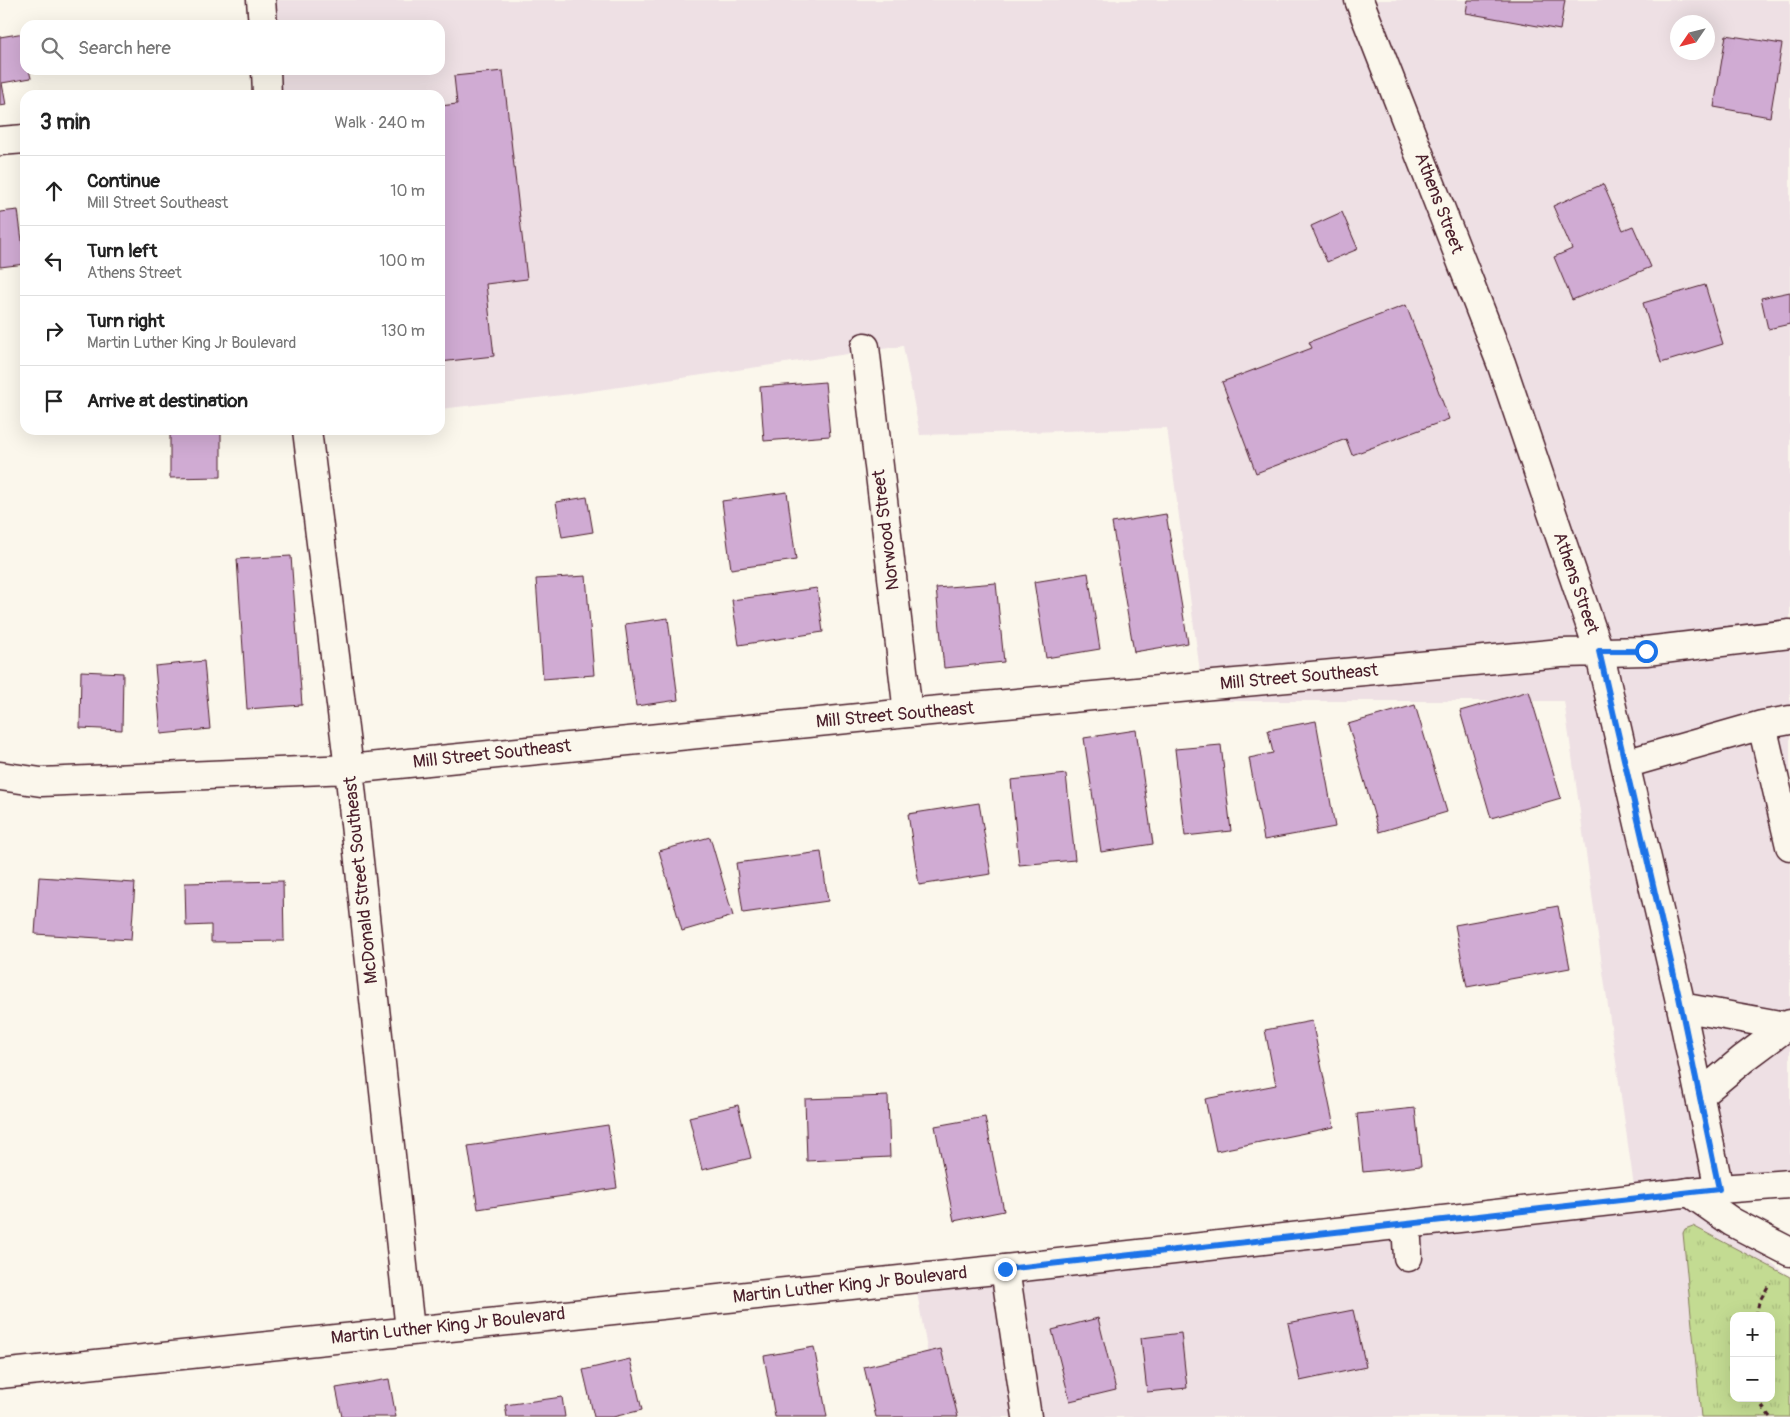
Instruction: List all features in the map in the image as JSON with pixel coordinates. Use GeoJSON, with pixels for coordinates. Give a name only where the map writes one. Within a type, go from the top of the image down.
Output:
{"type":"FeatureCollection","features":[{"type":"Feature","properties":{"kind":"main road"},"geometry":{"type":"LineString","coordinates":[[261,0],[263,20]]}},
{"type":"Feature","properties":{"kind":"main road","name":"Athens Street"},"geometry":{"type":"LineString","coordinates":[[1359,0],[1501,363],[1599,651],[1681,1007],[1719,1189]]}},
{"type":"Feature","properties":{"kind":"main road"},"geometry":{"type":"LineString","coordinates":[[266,75],[267,90]]}},
{"type":"Feature","properties":{"kind":"main road"},"geometry":{"type":"LineString","coordinates":[[0,141],[20,139]]}},
{"type":"Feature","properties":{"kind":"main road","name":"Norwood Street"},"geometry":{"type":"LineString","coordinates":[[865,347],[908,713]]}},
{"type":"Feature","properties":{"kind":"main road","name":"McDonald Street Southeast"},"geometry":{"type":"LineString","coordinates":[[308,435],[349,769],[410,1330]]}},
{"type":"Feature","properties":{"kind":"main road","name":"Mill Street Southeast"},"geometry":{"type":"LineString","coordinates":[[0,776],[40,782],[349,769],[908,713],[1599,651],[1646,651],[1790,634]]}},
{"type":"Feature","properties":{"kind":"main road"},"geometry":{"type":"LineString","coordinates":[[1625,764],[1762,725],[1790,720]]}},
{"type":"Feature","properties":{"kind":"main road"},"geometry":{"type":"LineString","coordinates":[[1762,725],[1790,846]]}},
{"type":"Feature","properties":{"kind":"main road"},"geometry":{"type":"LineString","coordinates":[[1681,1007],[1788,1025]]}},
{"type":"Feature","properties":{"kind":"main road"},"geometry":{"type":"LineString","coordinates":[[1700,1095],[1788,1025]]}},
{"type":"Feature","properties":{"kind":"main road","name":"Martin Luther King Jr Boulevard"},"geometry":{"type":"LineString","coordinates":[[0,1374],[1005,1269],[1688,1192],[1790,1184]]}},
{"type":"Feature","properties":{"kind":"main road"},"geometry":{"type":"LineString","coordinates":[[1688,1192],[1732,1222],[1790,1252]]}},
{"type":"Feature","properties":{"kind":"main road"},"geometry":{"type":"LineString","coordinates":[[1406,1224],[1408,1257]]}},
{"type":"Feature","properties":{"kind":"main road"},"geometry":{"type":"LineString","coordinates":[[1005,1269],[1027,1417]]}},
{"type":"Feature","properties":{"kind":"path"},"geometry":{"type":"LineString","coordinates":[[1757,1312],[1759,1302],[1770,1283]]}},
{"type":"Feature","properties":{"kind":"path"},"geometry":{"type":"LineString","coordinates":[[1759,1402],[1770,1417]]}},
{"type":"Feature","properties":{"kind":"shaded area"},"geometry":{"type":"Polygon","coordinates":[[[271,0],[1790,0],[1790,1195],[1693,1201],[1790,1277],[1790,1417],[939,1417],[916,1287],[1637,1207],[1564,701],[1204,701],[1167,428],[920,435],[903,346],[571,394],[445,408],[445,90],[277,90],[275,75],[445,75],[445,20],[272,20],[271,0]]]}},
{"type":"Feature","properties":{"kind":"green space"},"geometry":{"type":"Polygon","coordinates":[[[1693,1226],[1790,1277],[1790,1417],[1701,1417],[1683,1233],[1685,1229],[1693,1226]]]}},
{"type":"Feature","properties":{"kind":"building"},"geometry":{"type":"Polygon","coordinates":[[[1468,0],[1565,0],[1560,30],[1466,13],[1468,0]]]}},
{"type":"Feature","properties":{"kind":"building"},"geometry":{"type":"Polygon","coordinates":[[[20,34],[20,75],[30,75],[31,78],[2,83],[6,105],[0,106],[0,37],[20,34]]]}},
{"type":"Feature","properties":{"kind":"building"},"geometry":{"type":"Polygon","coordinates":[[[1726,35],[1782,44],[1770,117],[1714,107],[1726,35]]]}},
{"type":"Feature","properties":{"kind":"building"},"geometry":{"type":"Polygon","coordinates":[[[503,71],[527,279],[486,284],[494,356],[445,361],[445,105],[457,104],[454,76],[503,71]]]}},
{"type":"Feature","properties":{"kind":"building"},"geometry":{"type":"Polygon","coordinates":[[[1603,184],[1623,230],[1633,226],[1651,267],[1572,300],[1554,257],[1572,249],[1553,206],[1603,184]]]}},
{"type":"Feature","properties":{"kind":"building"},"geometry":{"type":"Polygon","coordinates":[[[18,210],[20,265],[0,267],[0,212],[18,210]]]}},
{"type":"Feature","properties":{"kind":"building"},"geometry":{"type":"Polygon","coordinates":[[[1342,212],[1358,249],[1327,262],[1311,226],[1342,212]]]}},
{"type":"Feature","properties":{"kind":"building"},"geometry":{"type":"Polygon","coordinates":[[[1705,285],[1723,344],[1661,363],[1643,303],[1705,285]]]}},
{"type":"Feature","properties":{"kind":"building"},"geometry":{"type":"Polygon","coordinates":[[[1790,292],[1790,324],[1768,329],[1761,298],[1790,292]]]}},
{"type":"Feature","properties":{"kind":"building"},"geometry":{"type":"Polygon","coordinates":[[[1406,305],[1449,419],[1352,455],[1346,439],[1256,473],[1222,382],[1312,348],[1309,342],[1406,305]]]}},
{"type":"Feature","properties":{"kind":"building"},"geometry":{"type":"Polygon","coordinates":[[[825,382],[830,436],[764,441],[760,387],[825,382]]]}},
{"type":"Feature","properties":{"kind":"building"},"geometry":{"type":"Polygon","coordinates":[[[170,435],[221,435],[221,477],[170,478],[170,435]]]}},
{"type":"Feature","properties":{"kind":"building"},"geometry":{"type":"Polygon","coordinates":[[[787,492],[796,560],[731,569],[722,501],[787,492]]]}},
{"type":"Feature","properties":{"kind":"building"},"geometry":{"type":"Polygon","coordinates":[[[587,497],[593,532],[562,537],[556,502],[587,497]]]}},
{"type":"Feature","properties":{"kind":"building"},"geometry":{"type":"Polygon","coordinates":[[[1166,514],[1188,643],[1134,652],[1112,523],[1166,514]]]}},
{"type":"Feature","properties":{"kind":"building"},"geometry":{"type":"Polygon","coordinates":[[[291,556],[302,705],[247,709],[237,559],[291,556]]]}},
{"type":"Feature","properties":{"kind":"building"},"geometry":{"type":"Polygon","coordinates":[[[1088,573],[1100,649],[1046,658],[1034,582],[1088,573]]]}},
{"type":"Feature","properties":{"kind":"building"},"geometry":{"type":"Polygon","coordinates":[[[586,576],[594,675],[543,679],[536,579],[586,576]]]}},
{"type":"Feature","properties":{"kind":"building"},"geometry":{"type":"Polygon","coordinates":[[[996,583],[1004,662],[944,668],[936,588],[996,583]]]}},
{"type":"Feature","properties":{"kind":"building"},"geometry":{"type":"Polygon","coordinates":[[[817,588],[823,632],[739,645],[732,600],[817,588]]]}},
{"type":"Feature","properties":{"kind":"building"},"geometry":{"type":"Polygon","coordinates":[[[668,618],[678,700],[636,706],[625,624],[668,618]]]}},
{"type":"Feature","properties":{"kind":"building"},"geometry":{"type":"Polygon","coordinates":[[[204,661],[210,729],[161,734],[155,666],[204,661]]]}},
{"type":"Feature","properties":{"kind":"building"},"geometry":{"type":"Polygon","coordinates":[[[81,671],[123,673],[122,730],[80,728],[81,671]]]}},
{"type":"Feature","properties":{"kind":"building"},"geometry":{"type":"Polygon","coordinates":[[[1529,691],[1561,798],[1491,818],[1460,711],[1529,691]]]}},
{"type":"Feature","properties":{"kind":"building"},"geometry":{"type":"Polygon","coordinates":[[[1415,705],[1447,812],[1379,832],[1348,724],[1415,705]]]}},
{"type":"Feature","properties":{"kind":"building"},"geometry":{"type":"Polygon","coordinates":[[[1316,721],[1335,827],[1264,840],[1249,758],[1273,753],[1268,730],[1316,721]]]}},
{"type":"Feature","properties":{"kind":"building"},"geometry":{"type":"Polygon","coordinates":[[[1136,730],[1153,844],[1101,852],[1084,738],[1136,730]]]}},
{"type":"Feature","properties":{"kind":"building"},"geometry":{"type":"Polygon","coordinates":[[[1221,745],[1231,831],[1185,836],[1175,749],[1221,745]]]}},
{"type":"Feature","properties":{"kind":"building"},"geometry":{"type":"Polygon","coordinates":[[[1066,774],[1075,860],[1019,865],[1011,780],[1066,774]]]}},
{"type":"Feature","properties":{"kind":"building"},"geometry":{"type":"Polygon","coordinates":[[[979,803],[991,874],[919,885],[908,814],[979,803]]]}},
{"type":"Feature","properties":{"kind":"building"},"geometry":{"type":"Polygon","coordinates":[[[710,837],[733,916],[682,931],[659,851],[710,837]]]}},
{"type":"Feature","properties":{"kind":"building"},"geometry":{"type":"Polygon","coordinates":[[[821,852],[828,901],[743,913],[736,863],[821,852]]]}},
{"type":"Feature","properties":{"kind":"building"},"geometry":{"type":"Polygon","coordinates":[[[39,877],[135,883],[131,940],[35,934],[39,877]]]}},
{"type":"Feature","properties":{"kind":"building"},"geometry":{"type":"Polygon","coordinates":[[[283,881],[284,941],[211,942],[211,925],[186,926],[185,883],[283,881]]]}},
{"type":"Feature","properties":{"kind":"building"},"geometry":{"type":"Polygon","coordinates":[[[1558,906],[1570,968],[1467,987],[1455,925],[1558,906]]]}},
{"type":"Feature","properties":{"kind":"building"},"geometry":{"type":"Polygon","coordinates":[[[1312,1021],[1334,1127],[1216,1151],[1205,1099],[1276,1085],[1265,1030],[1312,1021]]]}},
{"type":"Feature","properties":{"kind":"building"},"geometry":{"type":"Polygon","coordinates":[[[888,1096],[890,1157],[807,1161],[805,1099],[888,1096]]]}},
{"type":"Feature","properties":{"kind":"building"},"geometry":{"type":"Polygon","coordinates":[[[738,1105],[751,1158],[702,1170],[689,1117],[738,1105]]]}},
{"type":"Feature","properties":{"kind":"building"},"geometry":{"type":"Polygon","coordinates":[[[1415,1108],[1421,1166],[1363,1172],[1357,1114],[1415,1108]]]}},
{"type":"Feature","properties":{"kind":"building"},"geometry":{"type":"Polygon","coordinates":[[[985,1117],[1004,1211],[954,1221],[935,1126],[985,1117]]]}},
{"type":"Feature","properties":{"kind":"building"},"geometry":{"type":"Polygon","coordinates":[[[608,1125],[617,1188],[478,1209],[468,1146],[608,1125]]]}},
{"type":"Feature","properties":{"kind":"building"},"geometry":{"type":"Polygon","coordinates":[[[1353,1310],[1366,1367],[1300,1381],[1288,1323],[1353,1310]]]}},
{"type":"Feature","properties":{"kind":"building"},"geometry":{"type":"Polygon","coordinates":[[[1098,1318],[1116,1390],[1070,1401],[1052,1330],[1098,1318]]]}},
{"type":"Feature","properties":{"kind":"building"},"geometry":{"type":"Polygon","coordinates":[[[1181,1333],[1187,1388],[1147,1392],[1141,1338],[1181,1333]]]}},
{"type":"Feature","properties":{"kind":"building"},"geometry":{"type":"Polygon","coordinates":[[[814,1347],[827,1417],[775,1417],[764,1356],[814,1347]]]}},
{"type":"Feature","properties":{"kind":"building"},"geometry":{"type":"Polygon","coordinates":[[[941,1349],[958,1417],[876,1417],[864,1367],[941,1349]]]}},
{"type":"Feature","properties":{"kind":"building"},"geometry":{"type":"Polygon","coordinates":[[[630,1359],[642,1410],[613,1417],[594,1417],[583,1370],[630,1359]]]}},
{"type":"Feature","properties":{"kind":"building"},"geometry":{"type":"Polygon","coordinates":[[[389,1379],[396,1417],[342,1417],[336,1388],[389,1379]]]}},
{"type":"Feature","properties":{"kind":"building"},"geometry":{"type":"Polygon","coordinates":[[[562,1397],[565,1417],[507,1417],[505,1405],[562,1397]]]}},
{"type":"Feature","properties":{"kind":"route"},"geometry":{"type":"LineString","coordinates":[[1005,1269],[1719,1189],[1679,997],[1599,651],[1646,651]]}}]}
